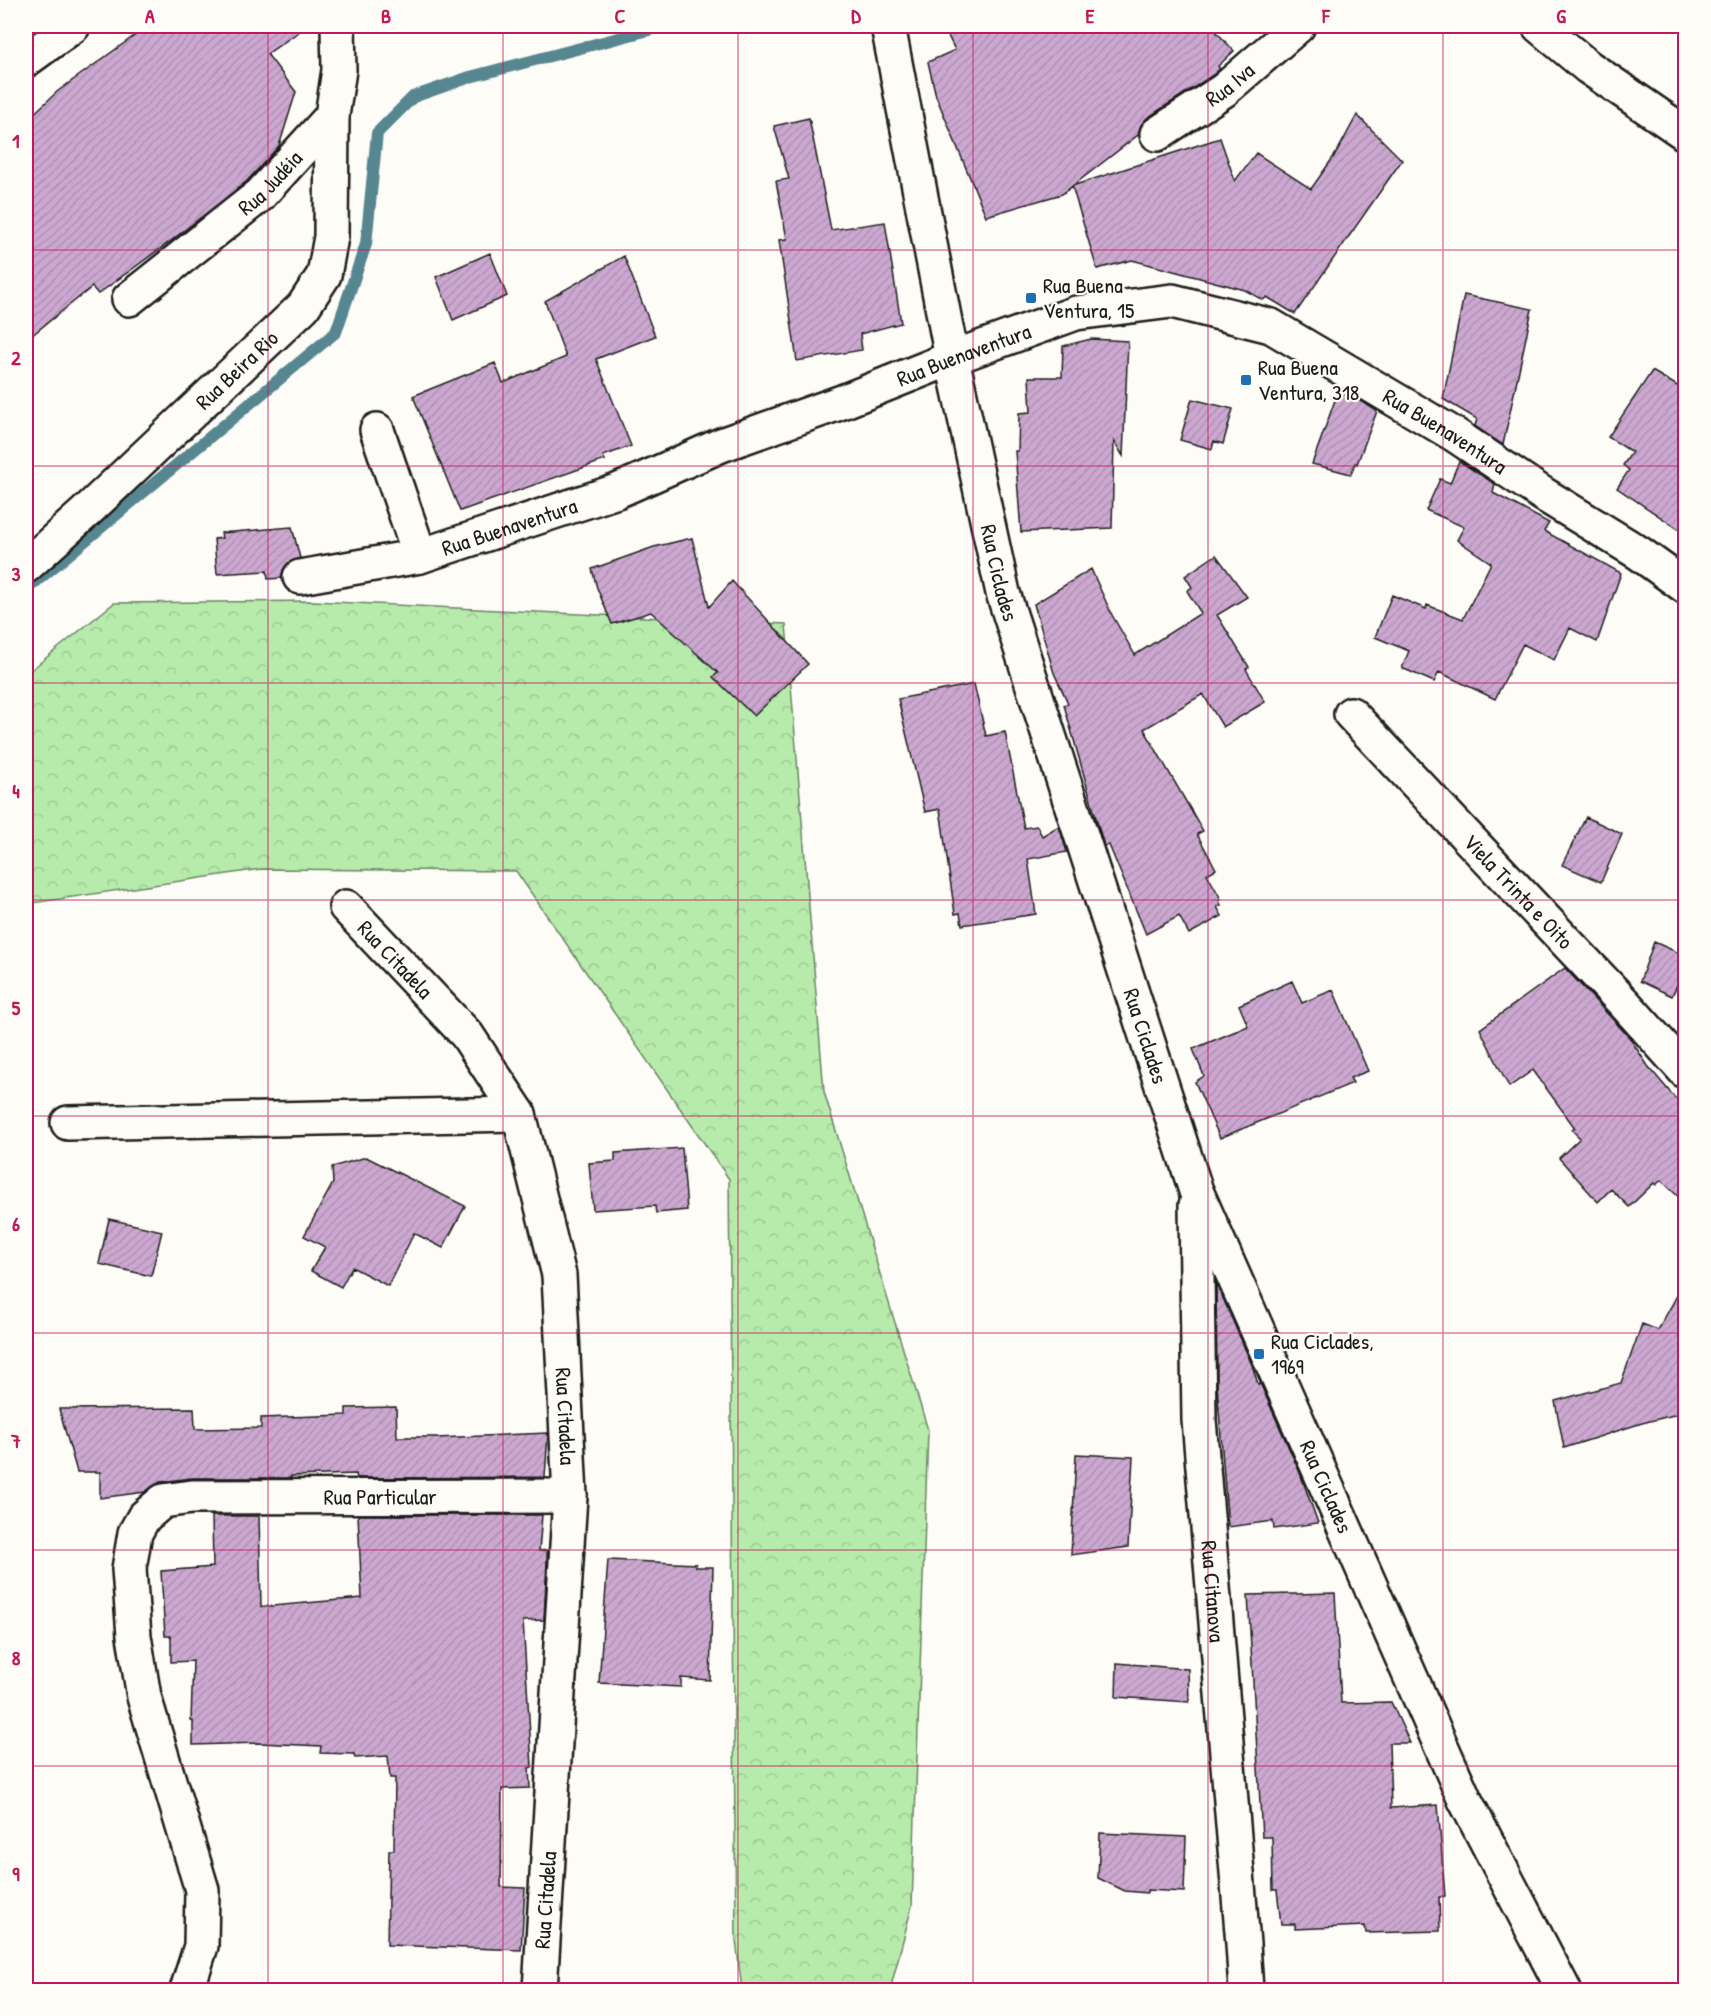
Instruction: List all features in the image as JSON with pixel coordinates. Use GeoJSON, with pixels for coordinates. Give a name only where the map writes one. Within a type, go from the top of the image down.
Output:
{"type":"FeatureCollection","features":[{"type":"Feature","properties":{"kind":"street"},"geometry":{"type":"LineString","coordinates":[[26,60],[73,26]]}},
{"type":"Feature","properties":{"kind":"street"},"geometry":{"type":"LineString","coordinates":[[332,116],[339,70],[338,26]]}},
{"type":"Feature","properties":{"kind":"street","name":"Rua Ciclades"},"geometry":{"type":"LineString","coordinates":[[888,26],[952,358],[1004,593],[1196,1191],[1465,1800],[1564,1990]]}},
{"type":"Feature","properties":{"kind":"street","name":"Rua Iva"},"geometry":{"type":"LineString","coordinates":[[1157,134],[1224,90],[1298,26]]}},
{"type":"Feature","properties":{"kind":"street"},"geometry":{"type":"LineString","coordinates":[[1539,26],[1588,67],[1686,134]]}},
{"type":"Feature","properties":{"kind":"street","name":"Rua Judéia"},"geometry":{"type":"LineString","coordinates":[[129,299],[260,195],[332,116]]}},
{"type":"Feature","properties":{"kind":"street","name":"Rua Beira Rio"},"geometry":{"type":"LineString","coordinates":[[26,566],[95,504],[303,307],[324,275],[331,237],[332,116]]}},
{"type":"Feature","properties":{"kind":"street","name":"Rua Buenaventura"},"geometry":{"type":"LineString","coordinates":[[300,577],[420,556],[617,491],[721,445],[842,402],[952,358],[1076,313],[1172,301],[1271,326],[1455,435],[1543,494],[1639,553],[1686,587]]}},
{"type":"Feature","properties":{"kind":"street"},"geometry":{"type":"LineString","coordinates":[[377,430],[420,556]]}},
{"type":"Feature","properties":{"kind":"street","name":"Viela Trinta e Oito"},"geometry":{"type":"LineString","coordinates":[[1351,714],[1624,1003],[1686,1072]]}},
{"type":"Feature","properties":{"kind":"street","name":"Rua Citadela"},"geometry":{"type":"LineString","coordinates":[[346,907],[467,1035],[519,1114],[559,1275],[570,1496],[540,1990]]}},
{"type":"Feature","properties":{"kind":"street"},"geometry":{"type":"LineString","coordinates":[[68,1124],[519,1114]]}},
{"type":"Feature","properties":{"kind":"street","name":"Rua Citanova"},"geometry":{"type":"LineString","coordinates":[[1196,1191],[1199,1420],[1246,1990]]}},
{"type":"Feature","properties":{"kind":"street","name":"Rua Particular"},"geometry":{"type":"LineString","coordinates":[[188,1990],[201,1946],[202,1890],[144,1697],[134,1636],[129,1569],[135,1533],[144,1517],[162,1501],[192,1497],[570,1496]]}},
{"type":"Feature","properties":{"kind":"green space"},"geometry":{"type":"Polygon","coordinates":[[[313,601],[786,624],[824,1092],[928,1430],[912,1906],[890,1990],[742,1990],[736,1940],[729,1179],[516,871],[261,869],[26,904],[26,674],[114,603],[313,601]]]}},
{"type":"Feature","properties":{"kind":"building"},"geometry":{"type":"Polygon","coordinates":[[[148,26],[307,26],[267,54],[296,92],[279,146],[247,181],[172,240],[98,294],[92,287],[26,340],[26,150],[34,144],[26,132],[26,121],[58,91],[148,26]]]}},
{"type":"Feature","properties":{"kind":"building"},"geometry":{"type":"Polygon","coordinates":[[[943,26],[1211,26],[1234,51],[1218,66],[1220,69],[1213,75],[1147,118],[1141,125],[1138,135],[1062,194],[986,216],[936,96],[928,62],[955,50],[943,26]]]}},
{"type":"Feature","properties":{"kind":"building"},"geometry":{"type":"Polygon","coordinates":[[[1357,115],[1402,160],[1295,314],[1267,297],[1263,300],[1245,290],[1132,260],[1097,269],[1072,186],[1220,138],[1235,181],[1256,153],[1311,189],[1337,152],[1357,115]]]}},
{"type":"Feature","properties":{"kind":"building"},"geometry":{"type":"Polygon","coordinates":[[[809,118],[831,230],[885,222],[901,323],[860,334],[862,350],[797,361],[779,240],[787,239],[776,181],[789,179],[774,126],[809,118]]]}},
{"type":"Feature","properties":{"kind":"building"},"geometry":{"type":"Polygon","coordinates":[[[490,253],[507,296],[453,320],[436,277],[490,253]]]}},
{"type":"Feature","properties":{"kind":"building"},"geometry":{"type":"Polygon","coordinates":[[[624,256],[655,336],[596,359],[631,446],[603,456],[605,460],[460,511],[413,396],[495,363],[503,383],[566,357],[545,301],[624,256]]]}},
{"type":"Feature","properties":{"kind":"building"},"geometry":{"type":"Polygon","coordinates":[[[1464,295],[1532,309],[1503,445],[1475,426],[1477,419],[1443,399],[1464,295]]]}},
{"type":"Feature","properties":{"kind":"building"},"geometry":{"type":"Polygon","coordinates":[[[1091,339],[1128,341],[1123,456],[1114,441],[1112,528],[1021,532],[1015,451],[1018,451],[1019,413],[1031,412],[1029,377],[1062,377],[1063,346],[1091,339]]]}},
{"type":"Feature","properties":{"kind":"building"},"geometry":{"type":"Polygon","coordinates":[[[1652,371],[1686,391],[1686,534],[1617,488],[1629,470],[1623,465],[1632,452],[1608,437],[1652,371]]]}},
{"type":"Feature","properties":{"kind":"building"},"geometry":{"type":"Polygon","coordinates":[[[1338,392],[1352,396],[1377,411],[1351,474],[1312,464],[1338,392]]]}},
{"type":"Feature","properties":{"kind":"building"},"geometry":{"type":"Polygon","coordinates":[[[1192,399],[1233,409],[1223,444],[1214,441],[1212,449],[1180,440],[1192,399]]]}},
{"type":"Feature","properties":{"kind":"building"},"geometry":{"type":"Polygon","coordinates":[[[1459,461],[1495,484],[1493,493],[1549,523],[1544,531],[1621,573],[1597,642],[1570,628],[1554,660],[1523,644],[1495,699],[1439,672],[1434,682],[1402,668],[1409,651],[1375,637],[1392,595],[1426,609],[1427,605],[1463,619],[1491,563],[1457,540],[1464,527],[1426,510],[1440,479],[1450,483],[1459,461]]]}},
{"type":"Feature","properties":{"kind":"building"},"geometry":{"type":"Polygon","coordinates":[[[292,527],[300,558],[288,563],[283,570],[282,578],[268,579],[267,571],[217,574],[214,539],[222,538],[221,533],[292,527]]]}},
{"type":"Feature","properties":{"kind":"building"},"geometry":{"type":"Polygon","coordinates":[[[692,538],[709,607],[732,581],[808,664],[754,716],[713,677],[718,673],[651,612],[612,624],[597,588],[592,569],[654,547],[692,538]]]}},
{"type":"Feature","properties":{"kind":"building"},"geometry":{"type":"Polygon","coordinates":[[[1216,555],[1247,597],[1217,615],[1249,667],[1246,669],[1265,702],[1223,727],[1203,694],[1144,729],[1203,831],[1197,834],[1216,869],[1207,874],[1221,899],[1219,901],[1221,905],[1217,907],[1222,916],[1189,934],[1179,916],[1146,934],[1109,845],[1104,846],[1064,705],[1068,703],[1054,673],[1034,604],[1091,569],[1112,615],[1135,655],[1201,613],[1187,591],[1192,587],[1185,576],[1216,555]]]}},
{"type":"Feature","properties":{"kind":"building"},"geometry":{"type":"Polygon","coordinates":[[[974,684],[986,736],[1005,732],[1024,828],[1037,826],[1042,836],[1059,826],[1067,852],[1028,859],[1036,914],[962,925],[960,913],[955,914],[940,809],[925,812],[898,699],[974,684]]]}},
{"type":"Feature","properties":{"kind":"building"},"geometry":{"type":"Polygon","coordinates":[[[1586,817],[1622,834],[1601,882],[1562,865],[1586,817]]]}},
{"type":"Feature","properties":{"kind":"building"},"geometry":{"type":"Polygon","coordinates":[[[1654,942],[1686,956],[1686,965],[1672,996],[1640,981],[1654,942]]]}},
{"type":"Feature","properties":{"kind":"building"},"geometry":{"type":"Polygon","coordinates":[[[1565,968],[1629,1037],[1648,1066],[1686,1111],[1686,1204],[1661,1180],[1656,1185],[1654,1183],[1629,1207],[1611,1189],[1598,1202],[1559,1158],[1580,1138],[1572,1130],[1575,1128],[1533,1070],[1509,1087],[1480,1029],[1565,968]]]}},
{"type":"Feature","properties":{"kind":"building"},"geometry":{"type":"Polygon","coordinates":[[[1292,981],[1302,1003],[1333,990],[1368,1071],[1350,1078],[1353,1083],[1220,1138],[1195,1082],[1204,1076],[1193,1049],[1248,1026],[1239,1005],[1292,981]]]}},
{"type":"Feature","properties":{"kind":"building"},"geometry":{"type":"Polygon","coordinates":[[[682,1148],[687,1210],[656,1213],[655,1206],[593,1210],[589,1163],[615,1161],[615,1153],[682,1148]]]}},
{"type":"Feature","properties":{"kind":"building"},"geometry":{"type":"Polygon","coordinates":[[[366,1157],[465,1206],[443,1248],[414,1233],[388,1286],[352,1267],[341,1287],[311,1271],[325,1247],[304,1236],[333,1183],[332,1167],[366,1157]]]}},
{"type":"Feature","properties":{"kind":"building"},"geometry":{"type":"Polygon","coordinates":[[[109,1219],[162,1231],[151,1276],[99,1264],[109,1219]]]}},
{"type":"Feature","properties":{"kind":"building"},"geometry":{"type":"Polygon","coordinates":[[[1686,1279],[1686,1412],[1642,1423],[1564,1448],[1555,1401],[1621,1383],[1642,1324],[1658,1330],[1686,1279]]]}},
{"type":"Feature","properties":{"kind":"building"},"geometry":{"type":"Polygon","coordinates":[[[1216,1282],[1258,1384],[1260,1383],[1300,1473],[1318,1523],[1274,1529],[1273,1521],[1228,1527],[1217,1385],[1216,1282]]]}},
{"type":"Feature","properties":{"kind":"building"},"geometry":{"type":"Polygon","coordinates":[[[396,1407],[397,1437],[437,1438],[548,1433],[545,1477],[357,1478],[356,1474],[291,1476],[291,1478],[192,1478],[160,1482],[145,1492],[100,1498],[100,1472],[77,1472],[59,1409],[194,1408],[195,1429],[261,1428],[261,1418],[346,1415],[346,1408],[396,1407]]]}},
{"type":"Feature","properties":{"kind":"building"},"geometry":{"type":"Polygon","coordinates":[[[1076,1454],[1133,1457],[1128,1547],[1071,1555],[1076,1454]]]}},
{"type":"Feature","properties":{"kind":"building"},"geometry":{"type":"Polygon","coordinates":[[[358,1515],[542,1515],[539,1551],[547,1550],[544,1620],[523,1621],[532,1767],[529,1768],[530,1788],[502,1789],[501,1887],[525,1888],[521,1950],[387,1945],[389,1850],[394,1850],[395,1778],[390,1778],[388,1756],[355,1758],[354,1754],[320,1753],[321,1746],[259,1743],[193,1745],[193,1721],[191,1721],[193,1661],[171,1662],[171,1636],[165,1636],[161,1571],[213,1567],[212,1516],[259,1516],[261,1607],[362,1598],[358,1515]]]}},
{"type":"Feature","properties":{"kind":"building"},"geometry":{"type":"Polygon","coordinates":[[[608,1560],[696,1564],[696,1567],[713,1567],[710,1680],[681,1678],[681,1687],[599,1683],[608,1560]]]}},
{"type":"Feature","properties":{"kind":"building"},"geometry":{"type":"Polygon","coordinates":[[[1335,1593],[1341,1703],[1391,1702],[1410,1743],[1389,1743],[1391,1808],[1438,1805],[1445,1897],[1439,1897],[1440,1931],[1366,1933],[1365,1926],[1295,1929],[1295,1924],[1281,1924],[1277,1890],[1273,1890],[1272,1837],[1262,1837],[1248,1595],[1335,1593]]]}},
{"type":"Feature","properties":{"kind":"building"},"geometry":{"type":"Polygon","coordinates":[[[1117,1663],[1188,1669],[1189,1702],[1116,1697],[1117,1663]]]}},
{"type":"Feature","properties":{"kind":"building"},"geometry":{"type":"Polygon","coordinates":[[[1100,1833],[1186,1837],[1184,1892],[1125,1891],[1098,1878],[1100,1833]]]}},
{"type":"Feature","properties":{"kind":"waterway"},"geometry":{"type":"LineString","coordinates":[[26,590],[336,332],[366,244],[377,133],[413,97],[470,77],[664,26]]}},
{"type":"Feature","properties":{"kind":"place","name":"Rua Buena Ventura, 15"},"geometry":{"type":"Point","coordinates":[1031,298]}},
{"type":"Feature","properties":{"kind":"place","name":"Rua Buena Ventura, 318"},"geometry":{"type":"Point","coordinates":[1246,380]}},
{"type":"Feature","properties":{"kind":"place","name":"Rua Ciclades, 1969"},"geometry":{"type":"Point","coordinates":[1259,1354]}}]}
